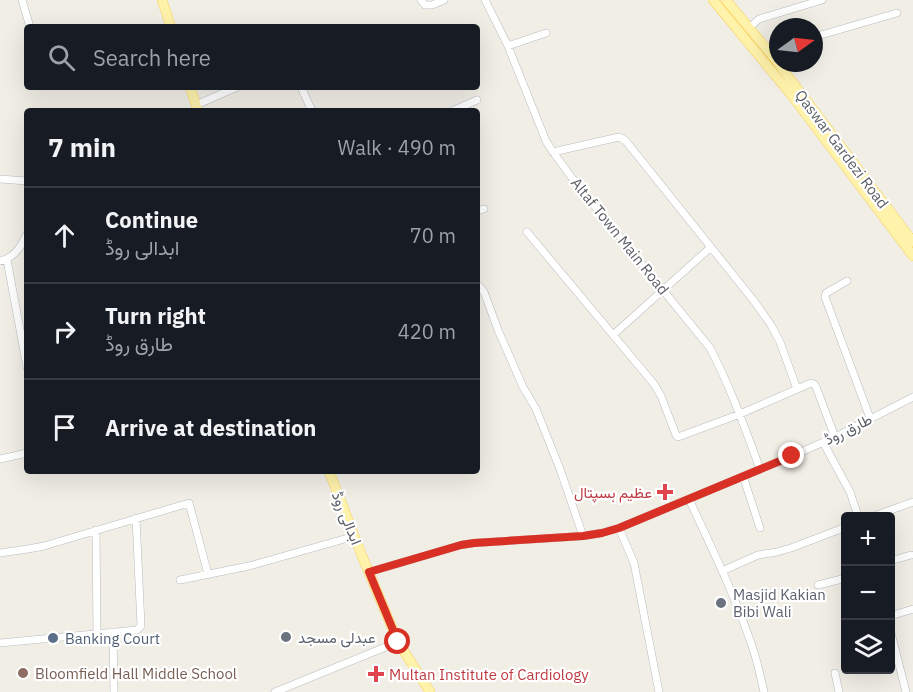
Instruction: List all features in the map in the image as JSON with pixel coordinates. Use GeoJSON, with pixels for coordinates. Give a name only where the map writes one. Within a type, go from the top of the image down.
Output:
{"type":"FeatureCollection","features":[{"type":"Feature","properties":{"kind":"main road"},"geometry":{"type":"LineString","coordinates":[[162,0],[170,24]]}},
{"type":"Feature","properties":{"kind":"main road"},"geometry":{"type":"LineString","coordinates":[[714,0],[790,93],[913,256]]}},
{"type":"Feature","properties":{"kind":"main road","name":"Qaswar Gardezi Road"},"geometry":{"type":"LineString","coordinates":[[726,0],[775,59],[913,242]]}},
{"type":"Feature","properties":{"kind":"main road"},"geometry":{"type":"LineString","coordinates":[[191,90],[197,108]]}},
{"type":"Feature","properties":{"kind":"main road","name":"ابدالی روڈ"},"geometry":{"type":"LineString","coordinates":[[330,474],[398,642],[430,692]]}},
{"type":"Feature","properties":{"kind":"street"},"geometry":{"type":"LineString","coordinates":[[22,0],[29,24]]}},
{"type":"Feature","properties":{"kind":"street"},"geometry":{"type":"LineString","coordinates":[[421,0],[425,5],[444,0]]}},
{"type":"Feature","properties":{"kind":"street","name":"Altaf Town Main Road"},"geometry":{"type":"LineString","coordinates":[[485,0],[508,46],[546,141],[572,178],[710,348],[740,414],[760,469]]}},
{"type":"Feature","properties":{"kind":"street"},"geometry":{"type":"LineString","coordinates":[[749,28],[759,19],[822,0]]}},
{"type":"Feature","properties":{"kind":"street"},"geometry":{"type":"LineString","coordinates":[[823,34],[897,13]]}},
{"type":"Feature","properties":{"kind":"street"},"geometry":{"type":"LineString","coordinates":[[508,46],[546,33]]}},
{"type":"Feature","properties":{"kind":"street"},"geometry":{"type":"LineString","coordinates":[[197,108],[231,90]]}},
{"type":"Feature","properties":{"kind":"street"},"geometry":{"type":"LineString","coordinates":[[302,90],[311,108]]}},
{"type":"Feature","properties":{"kind":"street"},"geometry":{"type":"LineString","coordinates":[[459,108],[477,100]]}},
{"type":"Feature","properties":{"kind":"street"},"geometry":{"type":"LineString","coordinates":[[553,152],[622,138],[771,325],[780,342],[797,389]]}},
{"type":"Feature","properties":{"kind":"street"},"geometry":{"type":"LineString","coordinates":[[0,179],[24,181]]}},
{"type":"Feature","properties":{"kind":"street"},"geometry":{"type":"LineString","coordinates":[[527,232],[654,384],[678,437],[740,414],[811,383],[814,384],[835,437]]}},
{"type":"Feature","properties":{"kind":"street"},"geometry":{"type":"LineString","coordinates":[[24,240],[21,247],[4,260],[24,334]]}},
{"type":"Feature","properties":{"kind":"street"},"geometry":{"type":"LineString","coordinates":[[613,335],[711,247]]}},
{"type":"Feature","properties":{"kind":"street"},"geometry":{"type":"LineString","coordinates":[[847,280],[826,293],[825,297],[870,418]]}},
{"type":"Feature","properties":{"kind":"street"},"geometry":{"type":"LineString","coordinates":[[480,287],[536,409],[583,536]]}},
{"type":"Feature","properties":{"kind":"street","name":"طارق روڈ"},"geometry":{"type":"LineString","coordinates":[[369,572],[467,544],[583,536],[619,528],[835,437],[913,397]]}},
{"type":"Feature","properties":{"kind":"street"},"geometry":{"type":"LineString","coordinates":[[823,442],[850,492],[857,512]]}},
{"type":"Feature","properties":{"kind":"street"},"geometry":{"type":"LineString","coordinates":[[0,459],[24,454]]}},
{"type":"Feature","properties":{"kind":"street"},"geometry":{"type":"LineString","coordinates":[[743,476],[760,528]]}},
{"type":"Feature","properties":{"kind":"street"},"geometry":{"type":"LineString","coordinates":[[689,499],[722,571],[754,652],[764,692]]}},
{"type":"Feature","properties":{"kind":"street"},"geometry":{"type":"LineString","coordinates":[[885,512],[913,502]]}},
{"type":"Feature","properties":{"kind":"street"},"geometry":{"type":"LineString","coordinates":[[0,553],[44,546],[189,503],[208,574]]}},
{"type":"Feature","properties":{"kind":"street"},"geometry":{"type":"LineString","coordinates":[[0,643],[137,630],[141,626],[136,518]]}},
{"type":"Feature","properties":{"kind":"street"},"geometry":{"type":"LineString","coordinates":[[619,528],[634,563],[659,692]]}},
{"type":"Feature","properties":{"kind":"street"},"geometry":{"type":"LineString","coordinates":[[722,571],[758,555],[791,548],[841,529]]}},
{"type":"Feature","properties":{"kind":"street"},"geometry":{"type":"LineString","coordinates":[[96,530],[98,634]]}},
{"type":"Feature","properties":{"kind":"street"},"geometry":{"type":"LineString","coordinates":[[180,580],[249,566],[355,536]]}},
{"type":"Feature","properties":{"kind":"street"},"geometry":{"type":"LineString","coordinates":[[895,560],[912,555]]}},
{"type":"Feature","properties":{"kind":"street"},"geometry":{"type":"LineString","coordinates":[[818,585],[841,579]]}},
{"type":"Feature","properties":{"kind":"street"},"geometry":{"type":"LineString","coordinates":[[895,615],[913,610]]}},
{"type":"Feature","properties":{"kind":"street"},"geometry":{"type":"LineString","coordinates":[[113,632],[114,692]]}},
{"type":"Feature","properties":{"kind":"street"},"geometry":{"type":"LineString","coordinates":[[275,692],[398,642]]}},
{"type":"Feature","properties":{"kind":"street"},"geometry":{"type":"LineString","coordinates":[[895,646],[906,692]]}},
{"type":"Feature","properties":{"kind":"street"},"geometry":{"type":"LineString","coordinates":[[835,673],[839,692]]}},
{"type":"Feature","properties":{"kind":"place","name":"عظیم ہسپتال"},"geometry":{"type":"Point","coordinates":[665,492]}},
{"type":"Feature","properties":{"kind":"place","name":"Masjid Kakian Bibi Wali"},"geometry":{"type":"Point","coordinates":[721,603]}},
{"type":"Feature","properties":{"kind":"place","name":"عبدلی مسجد"},"geometry":{"type":"Point","coordinates":[286,637]}},
{"type":"Feature","properties":{"kind":"place","name":"Banking Court"},"geometry":{"type":"Point","coordinates":[53,638]}},
{"type":"Feature","properties":{"kind":"place","name":"Bloomfield Hall Middle School"},"geometry":{"type":"Point","coordinates":[23,673]}},
{"type":"Feature","properties":{"kind":"place","name":"Multan Institute of Cardiology"},"geometry":{"type":"Point","coordinates":[376,674]}},
{"type":"Feature","properties":{"kind":"route"},"geometry":{"type":"LineString","coordinates":[[398,642],[369,572],[461,545],[602,533],[792,456]]}}]}
